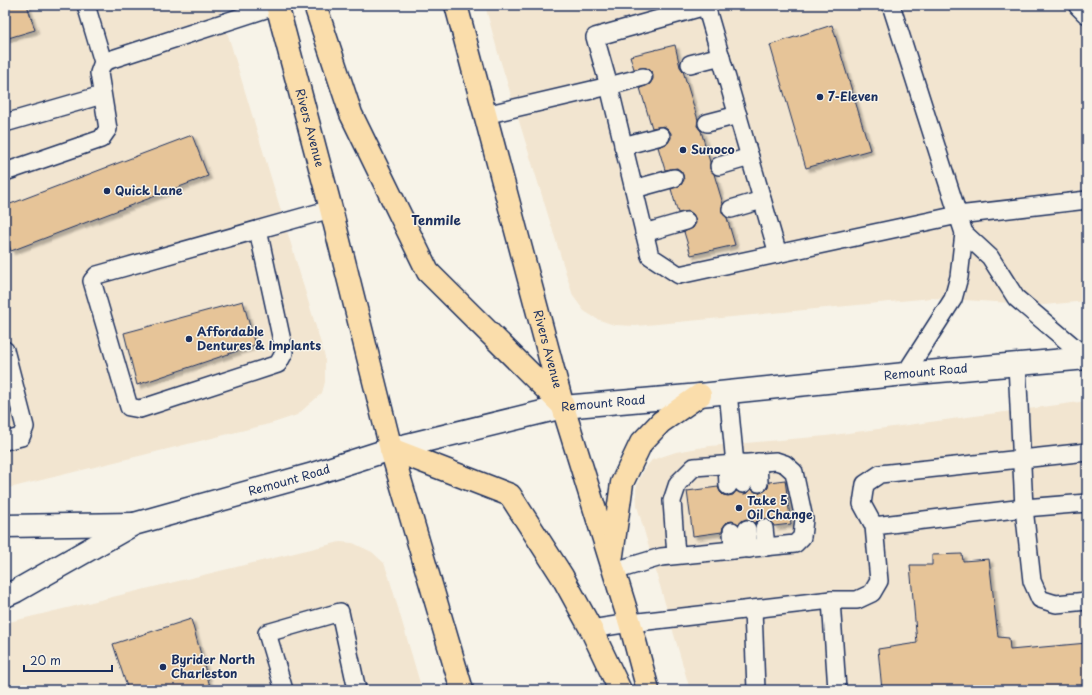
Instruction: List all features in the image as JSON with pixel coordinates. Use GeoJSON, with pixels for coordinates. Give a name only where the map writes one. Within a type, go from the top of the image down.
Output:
{"type":"FeatureCollection","features":[{"type":"Feature","properties":{"kind":"main road","name":"Rivers Avenue"},"geometry":{"type":"LineString","coordinates":[[277,5],[331,210],[391,449],[462,690]]}},
{"type":"Feature","properties":{"kind":"main road"},"geometry":{"type":"LineString","coordinates":[[315,5],[351,114],[428,272],[563,407]]}},
{"type":"Feature","properties":{"kind":"main road","name":"Rivers Avenue"},"geometry":{"type":"LineString","coordinates":[[456,5],[563,407],[630,623],[648,690]]}},
{"type":"Feature","properties":{"kind":"main road"},"geometry":{"type":"LineString","coordinates":[[1080,5],[1087,12]]}},
{"type":"Feature","properties":{"kind":"main road","name":"Remount Road"},"geometry":{"type":"LineString","coordinates":[[5,596],[134,524],[313,474],[391,449],[563,407],[1087,358]]}},
{"type":"Feature","properties":{"kind":"main road"},"geometry":{"type":"LineString","coordinates":[[612,567],[622,483],[632,461],[642,443],[661,422],[700,395]]}},
{"type":"Feature","properties":{"kind":"main road"},"geometry":{"type":"LineString","coordinates":[[391,449],[510,496],[562,576],[591,629],[620,690]]}},
{"type":"Feature","properties":{"kind":"main road","name":"Remount Road"},"geometry":{"type":"LineString","coordinates":[[5,526],[134,524]]}},
{"type":"Feature","properties":{"kind":"lane"},"geometry":{"type":"LineString","coordinates":[[5,172],[101,139],[108,129],[98,73],[103,62],[86,5]]}},
{"type":"Feature","properties":{"kind":"lane"},"geometry":{"type":"LineString","coordinates":[[103,62],[277,5]]}},
{"type":"Feature","properties":{"kind":"lane"},"geometry":{"type":"LineString","coordinates":[[778,254],[721,56],[708,5],[594,37],[609,86],[650,256],[679,275],[778,254],[958,215],[1087,200]]}},
{"type":"Feature","properties":{"kind":"lane"},"geometry":{"type":"LineString","coordinates":[[891,5],[964,233],[959,277],[953,299],[905,374]]}},
{"type":"Feature","properties":{"kind":"lane"},"geometry":{"type":"LineString","coordinates":[[690,64],[721,56]]}},
{"type":"Feature","properties":{"kind":"lane"},"geometry":{"type":"LineString","coordinates":[[485,115],[643,77]]}},
{"type":"Feature","properties":{"kind":"lane"},"geometry":{"type":"LineString","coordinates":[[5,123],[102,95]]}},
{"type":"Feature","properties":{"kind":"lane"},"geometry":{"type":"LineString","coordinates":[[707,123],[738,115]]}},
{"type":"Feature","properties":{"kind":"lane"},"geometry":{"type":"LineString","coordinates":[[623,146],[661,136]]}},
{"type":"Feature","properties":{"kind":"lane"},"geometry":{"type":"LineString","coordinates":[[719,166],[750,157]]}},
{"type":"Feature","properties":{"kind":"lane"},"geometry":{"type":"LineString","coordinates":[[634,189],[674,178]]}},
{"type":"Feature","properties":{"kind":"lane"},"geometry":{"type":"LineString","coordinates":[[731,209],[762,200]]}},
{"type":"Feature","properties":{"kind":"lane"},"geometry":{"type":"LineString","coordinates":[[258,230],[284,353],[278,364],[140,409],[129,407],[92,281],[97,275],[258,230],[331,210]]}},
{"type":"Feature","properties":{"kind":"lane"},"geometry":{"type":"LineString","coordinates":[[644,233],[686,221]]}},
{"type":"Feature","properties":{"kind":"lane"},"geometry":{"type":"LineString","coordinates":[[964,233],[990,257],[1016,298],[1087,358]]}},
{"type":"Feature","properties":{"kind":"lane"},"geometry":{"type":"LineString","coordinates":[[5,350],[25,427],[21,437],[5,441]]}},
{"type":"Feature","properties":{"kind":"lane"},"geometry":{"type":"LineString","coordinates":[[1017,364],[1024,508],[1032,581],[1040,599],[1056,604],[1087,601]]}},
{"type":"Feature","properties":{"kind":"lane"},"geometry":{"type":"LineString","coordinates":[[728,392],[743,484],[740,464]]}},
{"type":"Feature","properties":{"kind":"lane"},"geometry":{"type":"LineString","coordinates":[[591,629],[630,623],[830,600],[857,600],[872,593],[879,581],[874,526],[862,504],[865,484],[880,474],[1087,452]]}},
{"type":"Feature","properties":{"kind":"lane"},"geometry":{"type":"LineString","coordinates":[[612,567],[676,555],[795,544],[802,537],[804,519],[794,472],[785,464],[776,461],[694,467],[678,483],[672,501],[676,555]]}},
{"type":"Feature","properties":{"kind":"lane"},"geometry":{"type":"LineString","coordinates":[[874,526],[1024,508],[1087,503]]}},
{"type":"Feature","properties":{"kind":"lane"},"geometry":{"type":"LineString","coordinates":[[764,528],[766,547]]}},
{"type":"Feature","properties":{"kind":"lane"},"geometry":{"type":"LineString","coordinates":[[740,530],[741,549]]}},
{"type":"Feature","properties":{"kind":"lane"},"geometry":{"type":"LineString","coordinates":[[830,600],[837,690]]}},
{"type":"Feature","properties":{"kind":"lane"},"geometry":{"type":"LineString","coordinates":[[753,609],[756,690]]}},
{"type":"Feature","properties":{"kind":"lane"},"geometry":{"type":"LineString","coordinates":[[284,690],[267,633],[340,612],[357,690]]}},
{"type":"Feature","properties":{"kind":"shaded area"},"geometry":{"type":"Polygon","coordinates":[[[5,5],[219,5],[325,357],[325,382],[322,393],[297,415],[273,423],[5,489],[5,5]]]}},
{"type":"Feature","properties":{"kind":"shaded area"},"geometry":{"type":"Polygon","coordinates":[[[485,5],[1080,5],[1087,12],[1087,301],[1044,305],[932,298],[636,326],[614,325],[597,319],[584,311],[573,296],[498,53],[485,5]]]}},
{"type":"Feature","properties":{"kind":"shaded area"},"geometry":{"type":"Polygon","coordinates":[[[1087,401],[1087,690],[690,690],[637,506],[636,489],[640,477],[652,460],[676,452],[710,446],[826,436],[1087,401]]]}},
{"type":"Feature","properties":{"kind":"shaded area"},"geometry":{"type":"Polygon","coordinates":[[[340,542],[353,543],[372,552],[384,563],[422,690],[5,690],[5,623],[340,542]]]}},
{"type":"Feature","properties":{"kind":"building"},"geometry":{"type":"Polygon","coordinates":[[[5,5],[27,5],[35,30],[5,39],[5,5]]]}},
{"type":"Feature","properties":{"kind":"building","name":"7-Eleven"},"geometry":{"type":"Polygon","coordinates":[[[832,25],[870,150],[806,168],[770,45],[832,25]]]}},
{"type":"Feature","properties":{"kind":"building","name":"Sunoco"},"geometry":{"type":"Polygon","coordinates":[[[675,45],[680,67],[683,71],[698,120],[697,126],[701,131],[710,162],[710,169],[714,174],[723,204],[722,212],[727,218],[735,245],[691,255],[684,232],[693,228],[696,223],[695,218],[689,211],[678,213],[671,189],[681,185],[684,180],[683,175],[677,168],[665,170],[658,147],[668,143],[671,138],[671,133],[664,126],[652,128],[640,88],[650,84],[653,79],[653,74],[646,68],[634,69],[630,56],[675,45]]]}},
{"type":"Feature","properties":{"kind":"building","name":"Quick Lane"},"geometry":{"type":"Polygon","coordinates":[[[192,135],[208,176],[11,251],[5,234],[5,206],[192,135]]]}},
{"type":"Feature","properties":{"kind":"building","name":"Affordable Dentures & Implants"},"geometry":{"type":"Polygon","coordinates":[[[243,301],[255,345],[137,385],[124,333],[243,301]]]}},
{"type":"Feature","properties":{"kind":"building","name":"Take 5 Oil Change"},"geometry":{"type":"Polygon","coordinates":[[[785,480],[791,524],[774,526],[768,519],[763,518],[755,523],[746,519],[739,524],[732,521],[727,522],[723,527],[722,532],[693,536],[687,491],[718,487],[723,495],[728,496],[733,495],[736,491],[744,494],[748,493],[751,489],[760,493],[768,488],[769,482],[785,480]]]}},
{"type":"Feature","properties":{"kind":"building"},"geometry":{"type":"Polygon","coordinates":[[[962,554],[963,561],[989,559],[998,637],[1009,638],[1010,650],[1087,643],[1087,690],[882,690],[878,649],[917,643],[910,565],[932,565],[932,555],[962,554]]]}},
{"type":"Feature","properties":{"kind":"building","name":"Byrider North Charleston"},"geometry":{"type":"Polygon","coordinates":[[[191,619],[211,690],[128,690],[113,644],[191,619]]]}},
{"type":"Feature","properties":{"kind":"place","name":"7-Eleven"},"geometry":{"type":"Point","coordinates":[820,97]}},
{"type":"Feature","properties":{"kind":"place","name":"Sunoco"},"geometry":{"type":"Point","coordinates":[683,150]}},
{"type":"Feature","properties":{"kind":"place","name":"Quick Lane"},"geometry":{"type":"Point","coordinates":[107,191]}},
{"type":"Feature","properties":{"kind":"place","name":"Affordable Dentures & Implants"},"geometry":{"type":"Point","coordinates":[189,339]}},
{"type":"Feature","properties":{"kind":"place","name":"Take 5 Oil Change"},"geometry":{"type":"Point","coordinates":[739,508]}},
{"type":"Feature","properties":{"kind":"place","name":"Byrider North Charleston"},"geometry":{"type":"Point","coordinates":[163,667]}},
{"type":"Feature","properties":{"kind":"district","name":"Tenmile"},"geometry":{"type":"Point","coordinates":[436,220]}}]}
